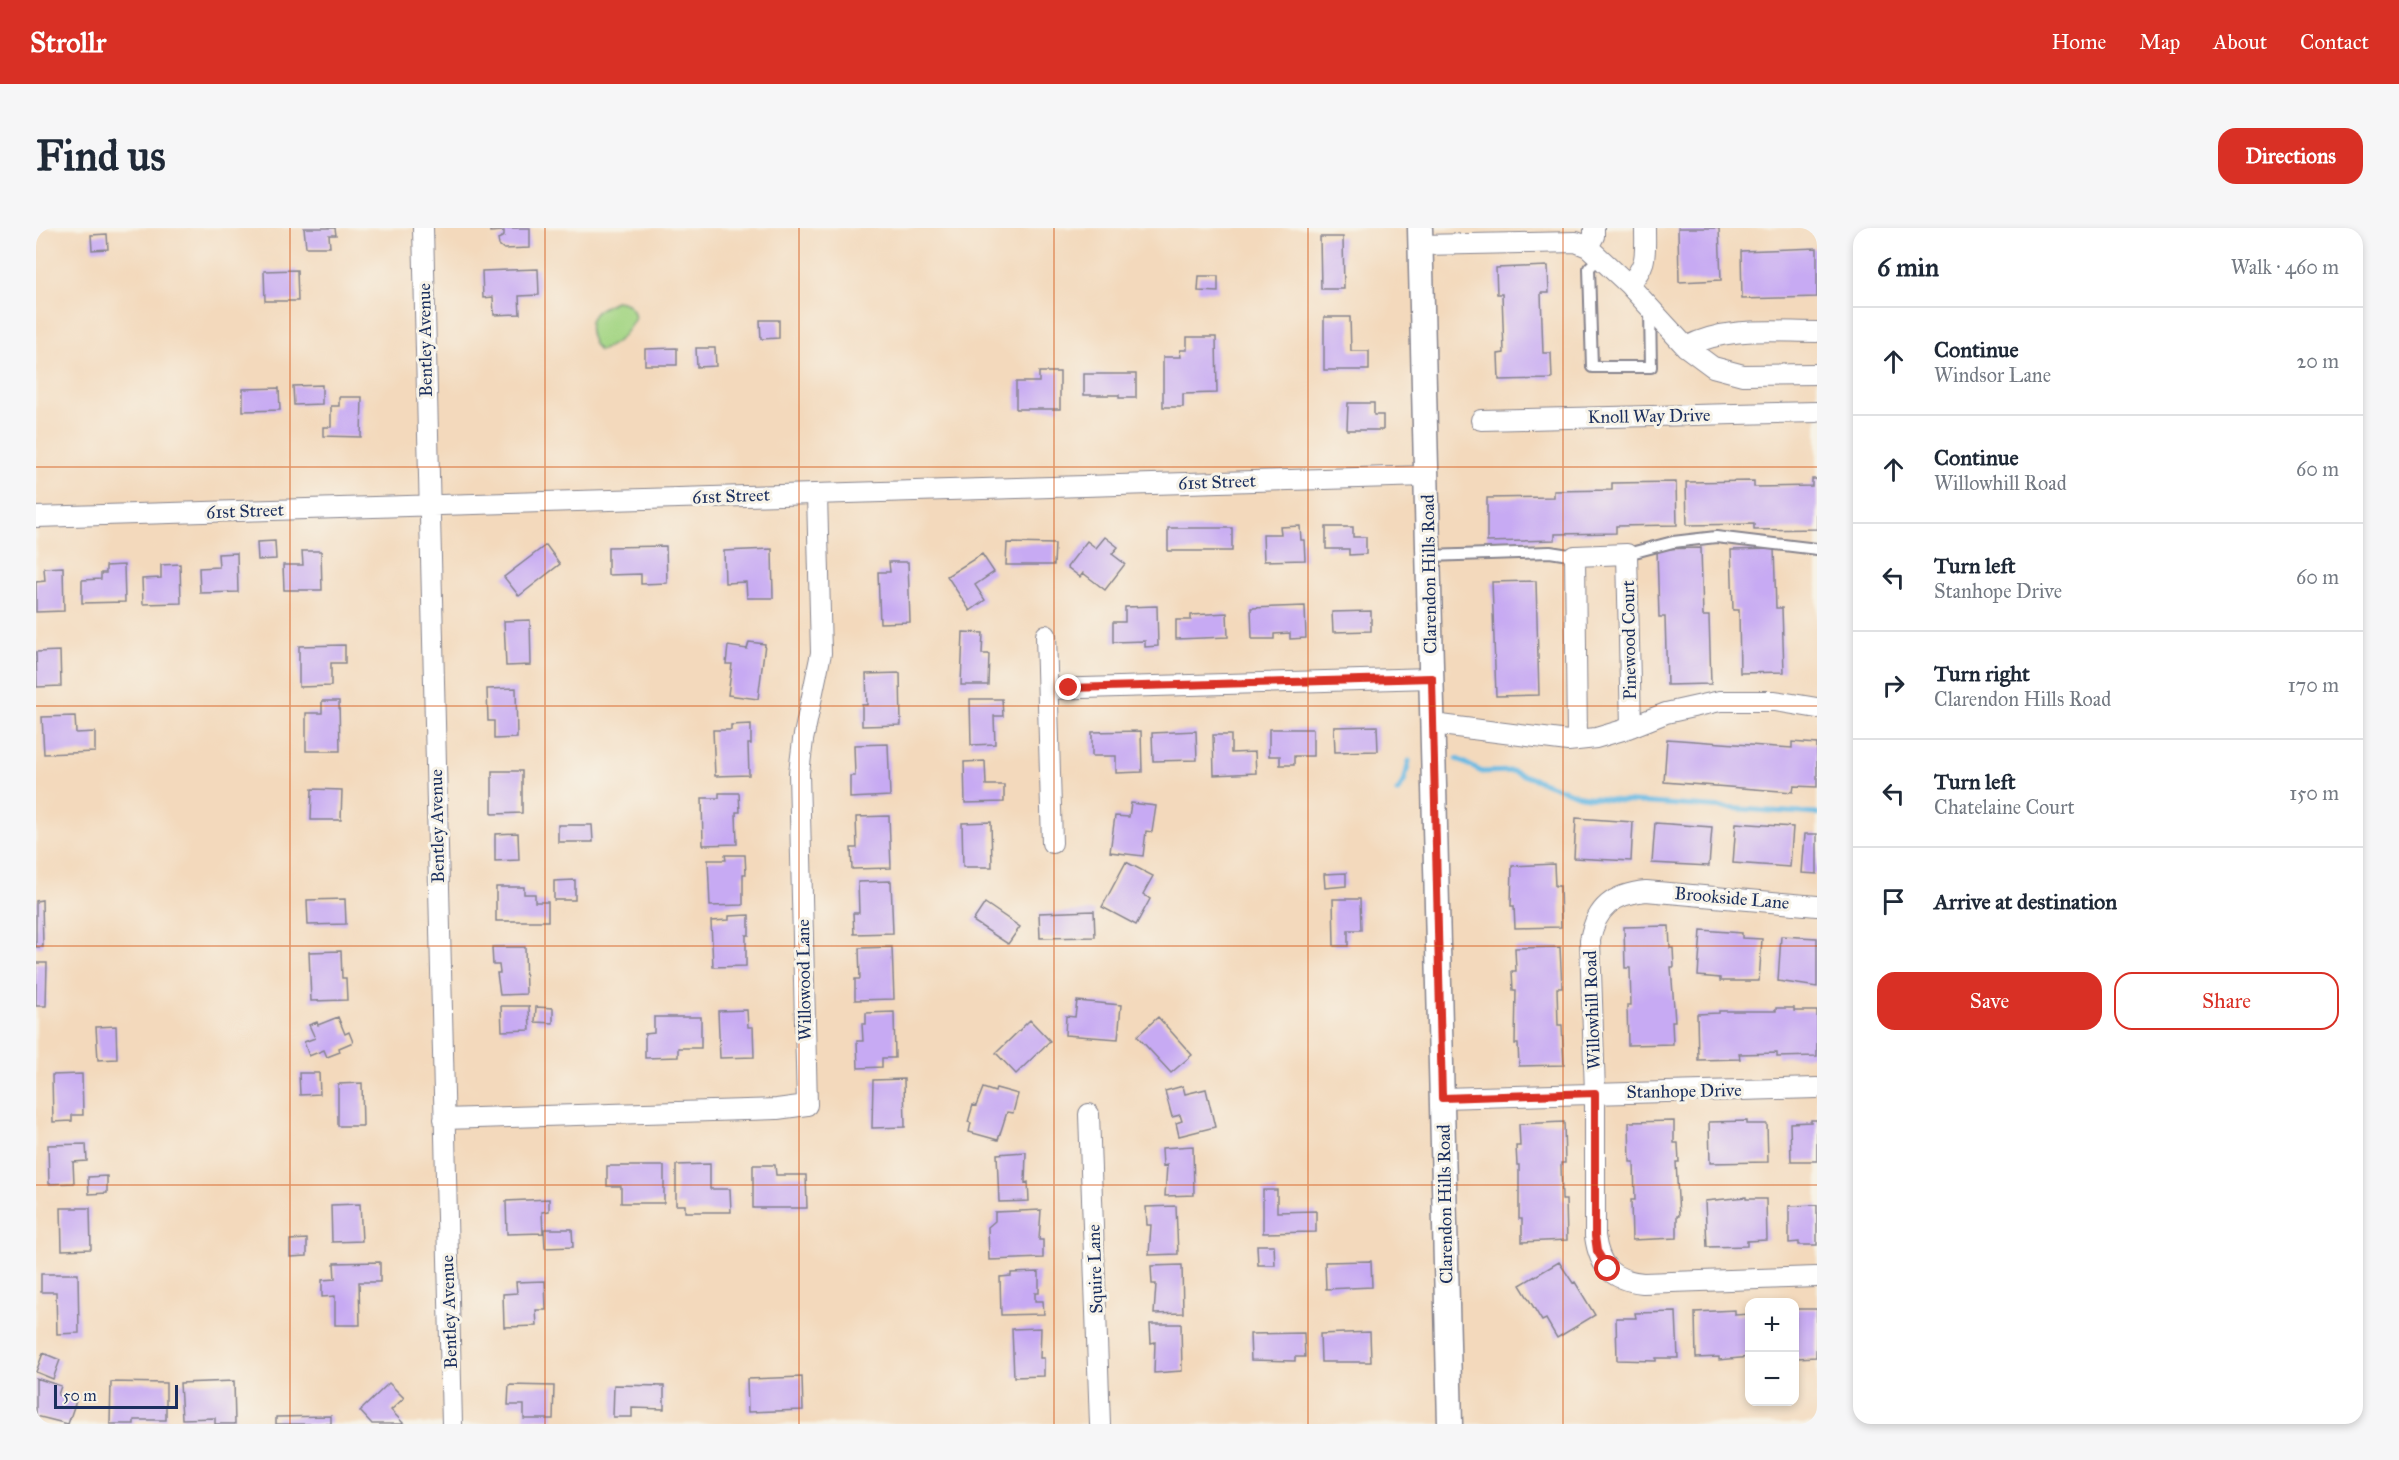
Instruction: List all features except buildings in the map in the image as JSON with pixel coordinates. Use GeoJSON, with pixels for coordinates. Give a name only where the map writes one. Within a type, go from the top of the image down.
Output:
{"type":"FeatureCollection","features":[{"type":"Feature","properties":{"kind":"street","name":"Bentley Avenue"},"geometry":{"type":"LineString","coordinates":[[423,228],[452,1424]]}},
{"type":"Feature","properties":{"kind":"street"},"geometry":{"type":"LineString","coordinates":[[1593,252],[1594,228]]}},
{"type":"Feature","properties":{"kind":"street"},"geometry":{"type":"LineString","coordinates":[[1629,285],[1642,271],[1645,258],[1645,228]]}},
{"type":"Feature","properties":{"kind":"street"},"geometry":{"type":"LineString","coordinates":[[1421,236],[1576,242],[1593,252],[1629,285],[1686,347],[1713,367],[1743,375],[1817,374]]}},
{"type":"Feature","properties":{"kind":"street","name":"Clarendon Hills Road"},"geometry":{"type":"LineString","coordinates":[[1421,236],[1450,1424]]}},
{"type":"Feature","properties":{"kind":"street"},"geometry":{"type":"LineString","coordinates":[[1686,347],[1704,338],[1725,333],[1817,332]]}},
{"type":"Feature","properties":{"kind":"street","name":"Knoll Way Drive"},"geometry":{"type":"LineString","coordinates":[[1481,420],[1817,412]]}},
{"type":"Feature","properties":{"kind":"street","name":"61st Street"},"geometry":{"type":"LineString","coordinates":[[36,517],[1426,476]]}},
{"type":"Feature","properties":{"kind":"street","name":"Willowood Lane"},"geometry":{"type":"LineString","coordinates":[[444,1119],[777,1109],[807,1105],[799,773],[803,740],[821,653],[818,494]]}},
{"type":"Feature","properties":{"kind":"street"},"geometry":{"type":"LineString","coordinates":[[1577,740],[1575,556],[1627,554]]}},
{"type":"Feature","properties":{"kind":"street","name":"Pinewood Court"},"geometry":{"type":"LineString","coordinates":[[1627,554],[1631,727]]}},
{"type":"Feature","properties":{"kind":"street"},"geometry":{"type":"LineString","coordinates":[[1046,635],[1052,843]]}},
{"type":"Feature","properties":{"kind":"street"},"geometry":{"type":"LineString","coordinates":[[1048,689],[1432,678]]}},
{"type":"Feature","properties":{"kind":"street"},"geometry":{"type":"LineString","coordinates":[[1433,724],[1548,739],[1577,740],[1596,738],[1666,713],[1720,701],[1775,701],[1817,708]]}},
{"type":"Feature","properties":{"kind":"street","name":"Brookside Lane"},"geometry":{"type":"LineString","coordinates":[[1647,891],[1817,906]]}},
{"type":"Feature","properties":{"kind":"street","name":"Willowhill Road"},"geometry":{"type":"LineString","coordinates":[[1647,891],[1630,892],[1615,899],[1598,916],[1592,932],[1595,1236],[1601,1261],[1616,1277],[1643,1283],[1817,1277]]}},
{"type":"Feature","properties":{"kind":"street","name":"Stanhope Drive"},"geometry":{"type":"LineString","coordinates":[[1442,1098],[1817,1088]]}},
{"type":"Feature","properties":{"kind":"street","name":"Squire Lane"},"geometry":{"type":"LineString","coordinates":[[1089,1114],[1100,1424]]}},
{"type":"Feature","properties":{"kind":"lane"},"geometry":{"type":"LineString","coordinates":[[1593,252],[1589,268],[1592,367],[1651,367],[1650,309]]}},
{"type":"Feature","properties":{"kind":"lane"},"geometry":{"type":"LineString","coordinates":[[1627,554],[1673,542],[1716,537],[1817,549]]}},
{"type":"Feature","properties":{"kind":"lane"},"geometry":{"type":"LineString","coordinates":[[1429,556],[1550,552],[1575,556]]}},
{"type":"Feature","properties":{"kind":"green space"},"geometry":{"type":"Polygon","coordinates":[[[615,301],[629,305],[635,318],[620,338],[611,346],[599,351],[590,333],[591,318],[598,310],[615,301]]]}},
{"type":"Feature","properties":{"kind":"waterway"},"geometry":{"type":"LineString","coordinates":[[1457,759],[1482,772],[1512,771],[1580,796],[1620,801],[1817,814]]}},
{"type":"Feature","properties":{"kind":"waterway"},"geometry":{"type":"LineString","coordinates":[[1397,792],[1404,782],[1409,761]]}},
{"type":"Feature","properties":{"kind":"route"},"geometry":{"type":"LineString","coordinates":[[1069,688],[1432,678],[1442,1098],[1595,1093],[1595,1236],[1597,1251],[1601,1261],[1608,1269]]}}]}
